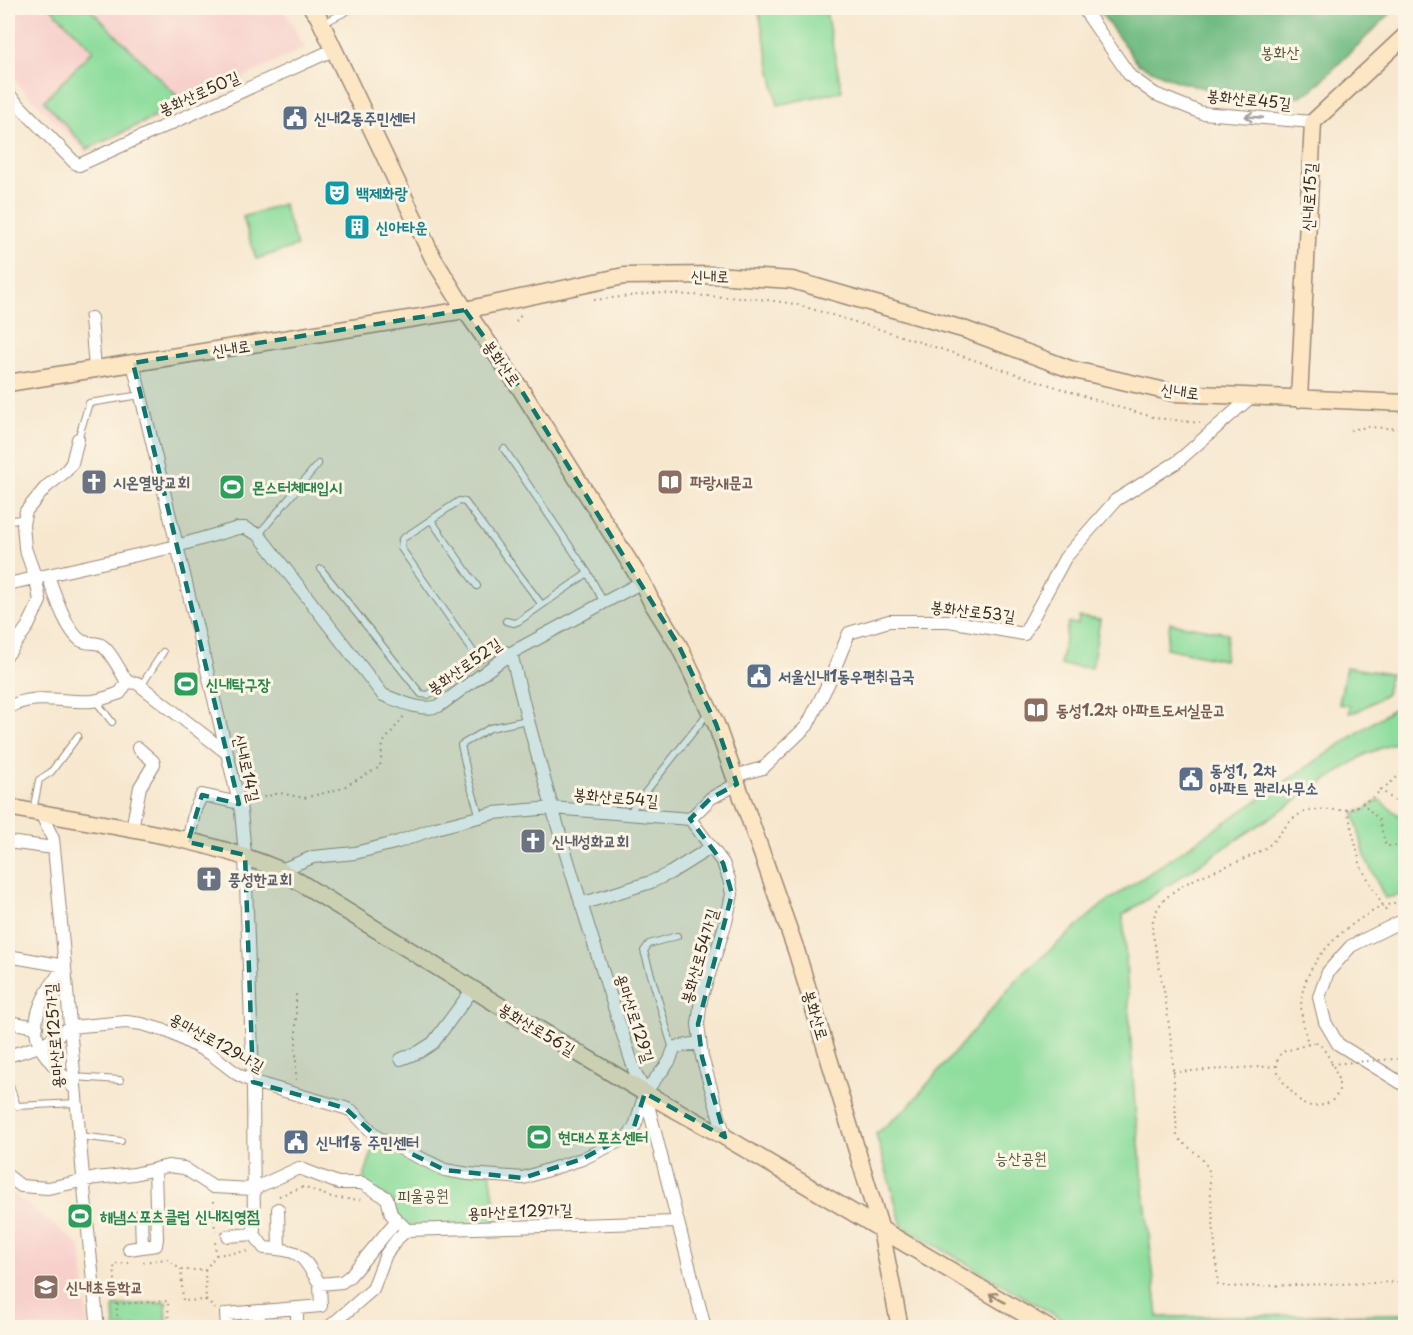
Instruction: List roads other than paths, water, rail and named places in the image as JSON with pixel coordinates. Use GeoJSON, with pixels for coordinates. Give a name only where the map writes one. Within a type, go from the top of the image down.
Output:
{"type":"FeatureCollection","features":[{"type":"Feature","properties":{"kind":"main road","name":"봉화산로"},"geometry":{"type":"LineString","coordinates":[[317,13],[433,258],[465,310],[520,388],[642,582],[651,602],[679,646],[710,710],[796,950],[881,1230],[900,1328]]}},
{"type":"Feature","properties":{"kind":"main road"},"geometry":{"type":"LineString","coordinates":[[1312,122],[1406,35]]}},
{"type":"Feature","properties":{"kind":"main road","name":"신내로15길"},"geometry":{"type":"LineString","coordinates":[[1299,399],[1312,122]]}},
{"type":"Feature","properties":{"kind":"main road","name":"신내로"},"geometry":{"type":"LineString","coordinates":[[8,383],[465,310],[624,276],[714,275],[792,280],[966,330],[1070,369],[1174,393],[1406,403]]}},
{"type":"Feature","properties":{"kind":"main road","name":"봉화산로56길"},"geometry":{"type":"LineString","coordinates":[[8,807],[132,829],[245,855],[281,870],[645,1093],[725,1137],[1048,1328]]}},
{"type":"Feature","properties":{"kind":"street","name":"봉화산로45길"},"geometry":{"type":"LineString","coordinates":[[1083,8],[1130,76],[1155,94],[1202,112],[1312,122]]}},
{"type":"Feature","properties":{"kind":"street","name":"봉화산로50길"},"geometry":{"type":"LineString","coordinates":[[8,94],[79,165],[333,50]]}},
{"type":"Feature","properties":{"kind":"street"},"geometry":{"type":"LineString","coordinates":[[91,318],[96,369]]}},
{"type":"Feature","properties":{"kind":"street","name":"신내로14길"},"geometry":{"type":"LineString","coordinates":[[133,363],[239,803],[245,855],[253,1082],[254,1234]]}},
{"type":"Feature","properties":{"kind":"street","name":"봉화산로53길"},"geometry":{"type":"LineString","coordinates":[[736,780],[763,768],[807,726],[829,682],[849,633],[889,621],[949,621],[1024,634],[1065,558],[1116,500],[1177,462],[1251,397]]}},
{"type":"Feature","properties":{"kind":"street"},"geometry":{"type":"LineString","coordinates":[[78,439],[72,463],[66,471],[46,487],[26,511],[25,548],[78,638],[105,648],[127,682]]}},
{"type":"Feature","properties":{"kind":"street"},"geometry":{"type":"LineString","coordinates":[[8,584],[177,546],[238,528],[259,535]]}},
{"type":"Feature","properties":{"kind":"street","name":"봉화산로52길"},"geometry":{"type":"LineString","coordinates":[[259,535],[383,695],[414,705],[434,708],[511,653],[642,582]]}},
{"type":"Feature","properties":{"kind":"street"},"geometry":{"type":"LineString","coordinates":[[8,654],[28,626],[40,601],[42,577]]}},
{"type":"Feature","properties":{"kind":"street","name":"용마산로129길"},"geometry":{"type":"LineString","coordinates":[[511,653],[527,720],[581,904],[635,1072],[645,1093],[705,1328]]}},
{"type":"Feature","properties":{"kind":"street"},"geometry":{"type":"LineString","coordinates":[[127,682],[137,683],[226,753]]}},
{"type":"Feature","properties":{"kind":"street"},"geometry":{"type":"LineString","coordinates":[[8,708],[23,701],[39,699],[95,700],[120,693],[127,682]]}},
{"type":"Feature","properties":{"kind":"street"},"geometry":{"type":"LineString","coordinates":[[132,829],[140,787],[154,764],[153,760],[138,748]]}},
{"type":"Feature","properties":{"kind":"street"},"geometry":{"type":"LineString","coordinates":[[690,819],[711,798],[736,780]]}},
{"type":"Feature","properties":{"kind":"street"},"geometry":{"type":"LineString","coordinates":[[188,842],[195,809],[202,795],[239,803]]}},
{"type":"Feature","properties":{"kind":"street","name":"봉화산로54길"},"geometry":{"type":"LineString","coordinates":[[281,870],[313,857],[355,853],[494,813],[552,808],[690,819]]}},
{"type":"Feature","properties":{"kind":"street","name":"용마산로125가길"},"geometry":{"type":"LineString","coordinates":[[37,812],[53,839],[82,1180],[98,1328]]}},
{"type":"Feature","properties":{"kind":"street","name":"봉화산로54가길"},"geometry":{"type":"LineString","coordinates":[[690,819],[723,863],[732,894],[726,922],[701,999],[698,1024],[702,1057],[725,1137]]}},
{"type":"Feature","properties":{"kind":"street"},"geometry":{"type":"LineString","coordinates":[[8,842],[54,848]]}},
{"type":"Feature","properties":{"kind":"street"},"geometry":{"type":"LineString","coordinates":[[581,904],[651,882],[710,848]]}},
{"type":"Feature","properties":{"kind":"street"},"geometry":{"type":"LineString","coordinates":[[1406,919],[1351,945],[1328,972],[1319,997],[1326,1022],[1338,1044],[1406,1086]]}},
{"type":"Feature","properties":{"kind":"street","name":"용마산로125가길"},"geometry":{"type":"LineString","coordinates":[[8,956],[65,966]]}},
{"type":"Feature","properties":{"kind":"street","name":"용마산로125가길"},"geometry":{"type":"LineString","coordinates":[[37,1027],[41,1000],[65,966]]}},
{"type":"Feature","properties":{"kind":"street"},"geometry":{"type":"LineString","coordinates":[[401,1059],[433,1043],[473,989]]}},
{"type":"Feature","properties":{"kind":"street"},"geometry":{"type":"LineString","coordinates":[[8,1022],[37,1027],[40,1046],[74,1083]]}},
{"type":"Feature","properties":{"kind":"street","name":"용마산로129나길"},"geometry":{"type":"LineString","coordinates":[[8,1056],[40,1046],[70,1027],[126,1022],[155,1027],[211,1054],[237,1074],[253,1082],[352,1111],[377,1137],[445,1170],[523,1178],[582,1159],[626,1138],[636,1126],[645,1093]]}},
{"type":"Feature","properties":{"kind":"street"},"geometry":{"type":"LineString","coordinates":[[645,1093],[670,1060],[676,1047],[699,1043]]}},
{"type":"Feature","properties":{"kind":"street"},"geometry":{"type":"LineString","coordinates":[[8,1176],[21,1186],[48,1188],[168,1166],[184,1168],[213,1186],[253,1189],[299,1168],[338,1183],[362,1183],[387,1198],[391,1214],[407,1230],[386,1254],[373,1289],[328,1328]]}},
{"type":"Feature","properties":{"kind":"street"},"geometry":{"type":"LineString","coordinates":[[129,1249],[156,1245],[155,1169]]}},
{"type":"Feature","properties":{"kind":"street"},"geometry":{"type":"LineString","coordinates":[[278,1209],[279,1249]]}},
{"type":"Feature","properties":{"kind":"street"},"geometry":{"type":"LineString","coordinates":[[141,1215],[142,1247]]}},
{"type":"Feature","properties":{"kind":"street"},"geometry":{"type":"LineString","coordinates":[[320,1284],[342,1282],[350,1276],[398,1220]]}},
{"type":"Feature","properties":{"kind":"street","name":"용마산로129가길"},"geometry":{"type":"LineString","coordinates":[[407,1230],[677,1222]]}},
{"type":"Feature","properties":{"kind":"street"},"geometry":{"type":"LineString","coordinates":[[227,1328],[226,1314],[321,1306],[320,1284],[301,1255],[289,1250],[264,1248],[254,1234],[228,1236]]}},
{"type":"Feature","properties":{"kind":"street"},"geometry":{"type":"LineString","coordinates":[[297,1308],[297,1328]]}},
{"type":"Feature","properties":{"kind":"street"},"geometry":{"type":"LineString","coordinates":[[259,1311],[259,1328]]}},
{"type":"Feature","properties":{"kind":"lane"},"geometry":{"type":"LineString","coordinates":[[317,13],[353,8]]}},
{"type":"Feature","properties":{"kind":"lane"},"geometry":{"type":"LineString","coordinates":[[78,439],[89,403],[141,395]]}},
{"type":"Feature","properties":{"kind":"lane"},"geometry":{"type":"LineString","coordinates":[[504,449],[588,573],[604,603]]}},
{"type":"Feature","properties":{"kind":"lane"},"geometry":{"type":"LineString","coordinates":[[259,535],[318,464]]}},
{"type":"Feature","properties":{"kind":"lane"},"geometry":{"type":"LineString","coordinates":[[479,660],[401,548],[402,539],[459,501],[468,504],[542,605]]}},
{"type":"Feature","properties":{"kind":"lane"},"geometry":{"type":"LineString","coordinates":[[8,520],[24,519]]}},
{"type":"Feature","properties":{"kind":"lane"},"geometry":{"type":"LineString","coordinates":[[431,520],[477,586]]}},
{"type":"Feature","properties":{"kind":"lane"},"geometry":{"type":"LineString","coordinates":[[321,569],[421,694],[428,695],[497,650],[506,649],[511,653]]}},
{"type":"Feature","properties":{"kind":"lane"},"geometry":{"type":"LineString","coordinates":[[506,621],[519,621],[588,573]]}},
{"type":"Feature","properties":{"kind":"lane"},"geometry":{"type":"LineString","coordinates":[[141,686],[163,652]]}},
{"type":"Feature","properties":{"kind":"lane"},"geometry":{"type":"LineString","coordinates":[[95,700],[112,723]]}},
{"type":"Feature","properties":{"kind":"lane"},"geometry":{"type":"LineString","coordinates":[[628,814],[710,710]]}},
{"type":"Feature","properties":{"kind":"lane"},"geometry":{"type":"LineString","coordinates":[[480,816],[469,781],[462,745],[490,728],[527,720]]}},
{"type":"Feature","properties":{"kind":"lane"},"geometry":{"type":"LineString","coordinates":[[37,812],[39,780],[51,772],[78,736]]}},
{"type":"Feature","properties":{"kind":"lane","name":"봉화산로54가길"},"geometry":{"type":"LineString","coordinates":[[673,1050],[644,951],[649,944],[677,936]]}},
{"type":"Feature","properties":{"kind":"lane","name":"용마산로125가길"},"geometry":{"type":"LineString","coordinates":[[8,1080],[17,1106],[76,1103]]}},
{"type":"Feature","properties":{"kind":"lane"},"geometry":{"type":"LineString","coordinates":[[74,1083],[120,1080]]}},
{"type":"Feature","properties":{"kind":"lane"},"geometry":{"type":"LineString","coordinates":[[78,1136],[121,1141]]}},
{"type":"Feature","properties":{"kind":"place","name":"신내2동주민센터"},"geometry":{"type":"Point","coordinates":[295,118]}},
{"type":"Feature","properties":{"kind":"place","name":"백제화랑"},"geometry":{"type":"Point","coordinates":[337,193]}},
{"type":"Feature","properties":{"kind":"place","name":"신아타운"},"geometry":{"type":"Point","coordinates":[357,227]}},
{"type":"Feature","properties":{"kind":"place","name":"시온열방교회"},"geometry":{"type":"Point","coordinates":[94,482]}},
{"type":"Feature","properties":{"kind":"place","name":"파랑새문고"},"geometry":{"type":"Point","coordinates":[670,482]}},
{"type":"Feature","properties":{"kind":"place","name":"몬스터체대입시"},"geometry":{"type":"Point","coordinates":[232,487]}},
{"type":"Feature","properties":{"kind":"place","name":"서울신내1동우편취급국"},"geometry":{"type":"Point","coordinates":[759,676]}},
{"type":"Feature","properties":{"kind":"place","name":"신내탁구장"},"geometry":{"type":"Point","coordinates":[186,684]}},
{"type":"Feature","properties":{"kind":"place","name":"동성1.2차 아파트도서실문고"},"geometry":{"type":"Point","coordinates":[1036,710]}},
{"type":"Feature","properties":{"kind":"place","name":"동성1, 2차 아파트 관리사무소"},"geometry":{"type":"Point","coordinates":[1191,779]}},
{"type":"Feature","properties":{"kind":"place","name":"신내성화교회"},"geometry":{"type":"Point","coordinates":[533,841]}},
{"type":"Feature","properties":{"kind":"place","name":"풍성한교회"},"geometry":{"type":"Point","coordinates":[209,879]}},
{"type":"Feature","properties":{"kind":"place","name":"현대스포츠센터"},"geometry":{"type":"Point","coordinates":[539,1137]}},
{"type":"Feature","properties":{"kind":"place","name":"신내1동 주민센터"},"geometry":{"type":"Point","coordinates":[296,1142]}},
{"type":"Feature","properties":{"kind":"place","name":"해냄스포츠클럽 신내직영점"},"geometry":{"type":"Point","coordinates":[80,1216]}},
{"type":"Feature","properties":{"kind":"place","name":"신내초등학교"},"geometry":{"type":"Point","coordinates":[46,1287]}},
{"type":"Feature","properties":{"kind":"park label","name":"봉화산"},"geometry":{"type":"Point","coordinates":[1280,52]}},
{"type":"Feature","properties":{"kind":"park label","name":"능산공원"},"geometry":{"type":"Point","coordinates":[1021,1158]}},
{"type":"Feature","properties":{"kind":"park label","name":"피울공원"},"geometry":{"type":"Point","coordinates":[423,1195]}}]}
